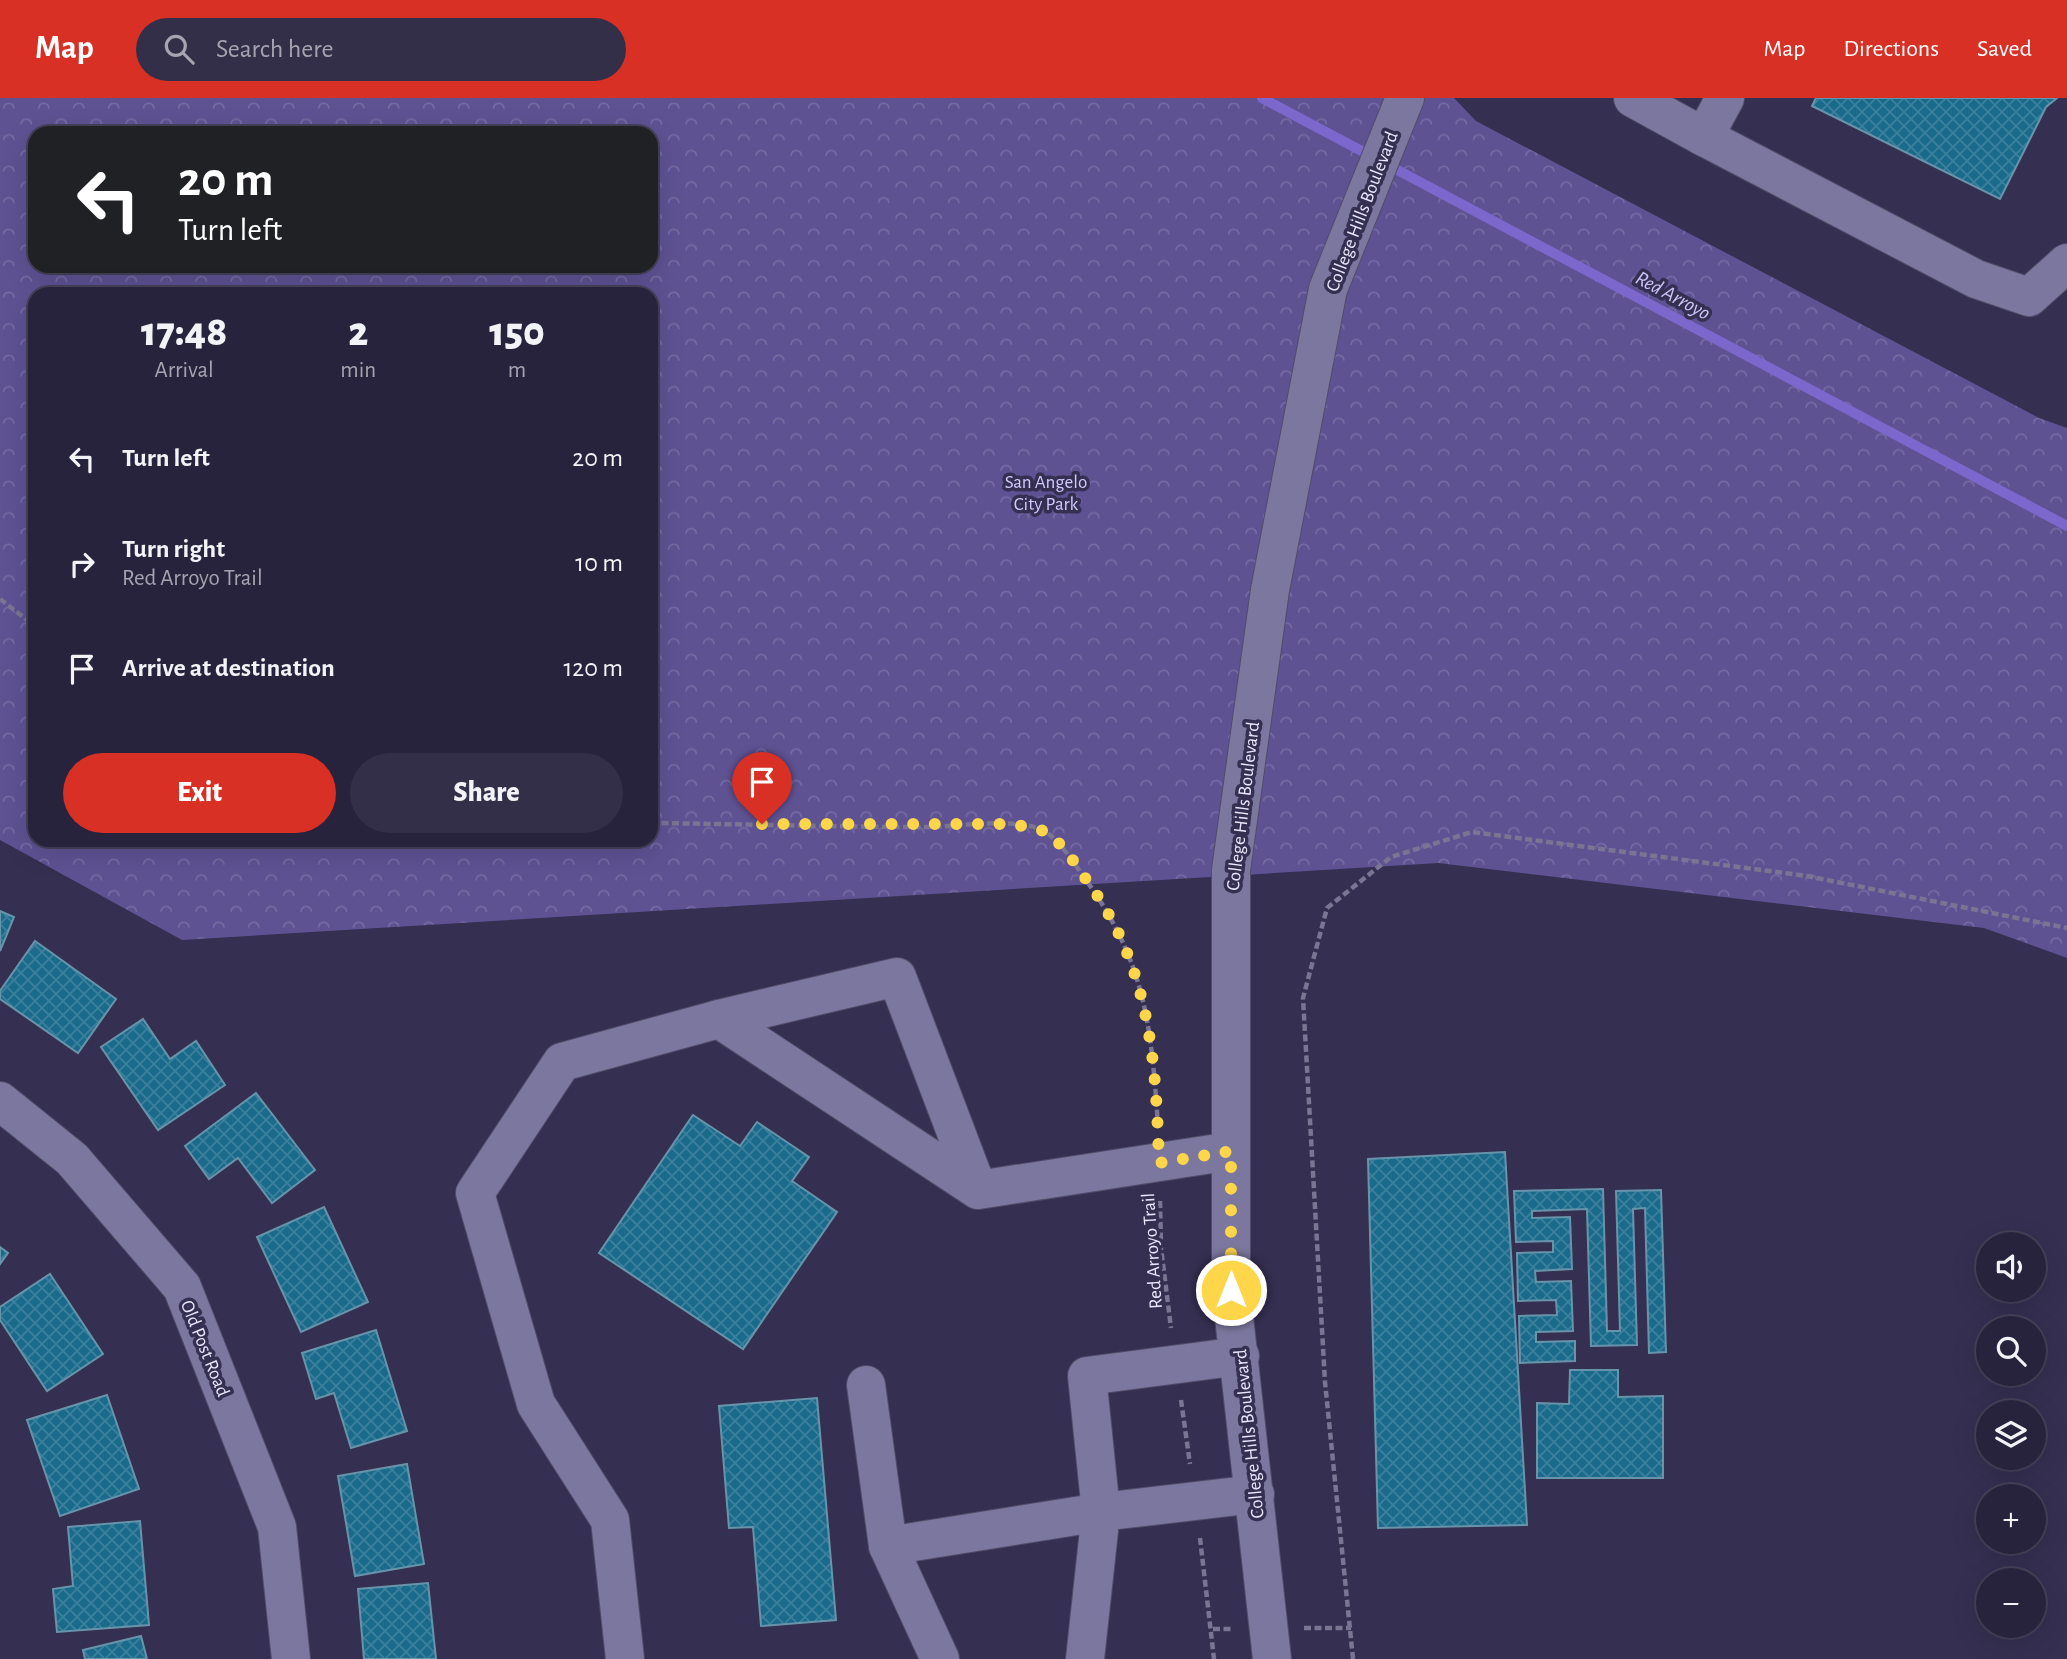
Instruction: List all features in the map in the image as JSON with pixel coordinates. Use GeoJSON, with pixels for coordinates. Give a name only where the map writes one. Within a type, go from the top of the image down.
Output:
{"type":"FeatureCollection","features":[{"type":"Feature","properties":{"kind":"street","name":"College Hills Boulevard"},"geometry":{"type":"LineString","coordinates":[[1272,1659],[1231,1290],[1231,870],[1270,590],[1328,289],[1405,98]]}},
{"type":"Feature","properties":{"kind":"street"},"geometry":{"type":"LineString","coordinates":[[1633,98],[1976,279],[2029,297],[2067,263]]}},
{"type":"Feature","properties":{"kind":"street"},"geometry":{"type":"LineString","coordinates":[[1704,137],[1726,98]]}},
{"type":"Feature","properties":{"kind":"street"},"geometry":{"type":"LineString","coordinates":[[625,1659],[610,1520],[536,1404],[475,1194],[562,1062],[719,1019],[897,977],[978,1190]]}},
{"type":"Feature","properties":{"kind":"street"},"geometry":{"type":"LineString","coordinates":[[719,1019],[978,1190],[1231,1151]]}},
{"type":"Feature","properties":{"kind":"street","name":"Old Post Road"},"geometry":{"type":"LineString","coordinates":[[0,1101],[72,1159],[182,1287],[277,1527],[291,1659]]}},
{"type":"Feature","properties":{"kind":"street"},"geometry":{"type":"LineString","coordinates":[[1085,1659],[1101,1512],[1087,1376],[1240,1356]]}},
{"type":"Feature","properties":{"kind":"street"},"geometry":{"type":"LineString","coordinates":[[866,1385],[888,1546],[940,1659]]}},
{"type":"Feature","properties":{"kind":"street"},"geometry":{"type":"LineString","coordinates":[[888,1546],[1101,1512],[1255,1494]]}},
{"type":"Feature","properties":{"kind":"path"},"geometry":{"type":"LineString","coordinates":[[0,599],[28,621]]}},
{"type":"Feature","properties":{"kind":"path","name":"Red Arroyo Trail"},"geometry":{"type":"LineString","coordinates":[[658,822],[928,827],[1010,824],[1042,830],[1067,853],[1100,899],[1124,940],[1141,986],[1152,1046],[1161,1248],[1213,1629],[1214,1659]]}},
{"type":"Feature","properties":{"kind":"path"},"geometry":{"type":"LineString","coordinates":[[1353,1659],[1325,1382],[1303,998],[1327,908],[1391,857],[1472,832],[1807,876],[2067,928]]}},
{"type":"Feature","properties":{"kind":"green space","name":"San Angelo City Park"},"geometry":{"type":"Polygon","coordinates":[[[0,98],[1454,98],[1476,121],[2039,418],[2067,428],[2067,958],[1984,928],[1438,863],[182,940],[0,840],[0,98]]]}},
{"type":"Feature","properties":{"kind":"building"},"geometry":{"type":"Polygon","coordinates":[[[1816,98],[2057,98],[2046,107],[2000,199],[1812,106],[1816,98]]]}},
{"type":"Feature","properties":{"kind":"building"},"geometry":{"type":"Polygon","coordinates":[[[0,911],[14,917],[0,951],[0,911]]]}},
{"type":"Feature","properties":{"kind":"building"},"geometry":{"type":"Polygon","coordinates":[[[35,941],[116,999],[78,1053],[0,999],[0,991],[35,941]]]}},
{"type":"Feature","properties":{"kind":"building"},"geometry":{"type":"Polygon","coordinates":[[[143,1019],[170,1059],[196,1041],[225,1085],[158,1130],[101,1047],[143,1019]]]}},
{"type":"Feature","properties":{"kind":"building"},"geometry":{"type":"Polygon","coordinates":[[[256,1093],[315,1170],[272,1203],[238,1158],[209,1179],[185,1146],[256,1093]]]}},
{"type":"Feature","properties":{"kind":"building"},"geometry":{"type":"Polygon","coordinates":[[[693,1115],[740,1146],[757,1122],[809,1157],[792,1181],[837,1212],[743,1349],[599,1253],[693,1115]]]}},
{"type":"Feature","properties":{"kind":"building"},"geometry":{"type":"Polygon","coordinates":[[[1505,1152],[1527,1525],[1378,1528],[1368,1159],[1505,1152]]]}},
{"type":"Feature","properties":{"kind":"building"},"geometry":{"type":"Polygon","coordinates":[[[1603,1189],[1607,1331],[1620,1331],[1616,1191],[1661,1190],[1666,1352],[1649,1353],[1645,1208],[1633,1209],[1637,1345],[1591,1346],[1587,1209],[1532,1211],[1532,1218],[1570,1217],[1572,1269],[1535,1271],[1536,1282],[1571,1281],[1573,1331],[1536,1332],[1536,1342],[1575,1341],[1575,1361],[1520,1363],[1519,1316],[1557,1315],[1556,1300],[1518,1301],[1517,1253],[1553,1252],[1553,1241],[1516,1242],[1514,1191],[1603,1189]]]}},
{"type":"Feature","properties":{"kind":"building"},"geometry":{"type":"Polygon","coordinates":[[[324,1207],[368,1302],[301,1332],[257,1237],[324,1207]]]}},
{"type":"Feature","properties":{"kind":"building"},"geometry":{"type":"Polygon","coordinates":[[[0,1247],[8,1253],[0,1264],[0,1247]]]}},
{"type":"Feature","properties":{"kind":"building"},"geometry":{"type":"Polygon","coordinates":[[[50,1274],[103,1354],[47,1391],[0,1320],[0,1307],[50,1274]]]}},
{"type":"Feature","properties":{"kind":"building"},"geometry":{"type":"Polygon","coordinates":[[[376,1330],[407,1431],[351,1448],[334,1393],[316,1399],[302,1353],[376,1330]]]}},
{"type":"Feature","properties":{"kind":"building"},"geometry":{"type":"Polygon","coordinates":[[[1570,1370],[1618,1370],[1618,1397],[1663,1396],[1663,1478],[1537,1478],[1537,1403],[1569,1404],[1570,1370]]]}},
{"type":"Feature","properties":{"kind":"building"},"geometry":{"type":"Polygon","coordinates":[[[107,1395],[139,1489],[60,1516],[27,1420],[107,1395]]]}},
{"type":"Feature","properties":{"kind":"building"},"geometry":{"type":"Polygon","coordinates":[[[817,1398],[836,1620],[761,1626],[753,1527],[729,1528],[719,1406],[817,1398]]]}},
{"type":"Feature","properties":{"kind":"building"},"geometry":{"type":"Polygon","coordinates":[[[407,1464],[424,1564],[355,1576],[338,1476],[407,1464]]]}},
{"type":"Feature","properties":{"kind":"building"},"geometry":{"type":"Polygon","coordinates":[[[140,1521],[149,1625],[57,1632],[53,1589],[73,1586],[68,1527],[140,1521]]]}},
{"type":"Feature","properties":{"kind":"building"},"geometry":{"type":"Polygon","coordinates":[[[428,1583],[436,1659],[364,1659],[358,1589],[428,1583]]]}},
{"type":"Feature","properties":{"kind":"building"},"geometry":{"type":"Polygon","coordinates":[[[141,1636],[147,1659],[85,1659],[83,1650],[141,1636]]]}},
{"type":"Feature","properties":{"kind":"waterway","name":"Red Arroyo"},"geometry":{"type":"LineString","coordinates":[[1262,98],[2067,526]]}},
{"type":"Feature","properties":{"kind":"route"},"geometry":{"type":"LineString","coordinates":[[762,824],[928,827],[1010,824],[1042,830],[1067,853],[1100,899],[1124,940],[1141,986],[1152,1046],[1159,1163],[1231,1151],[1231,1290]]}}]}
